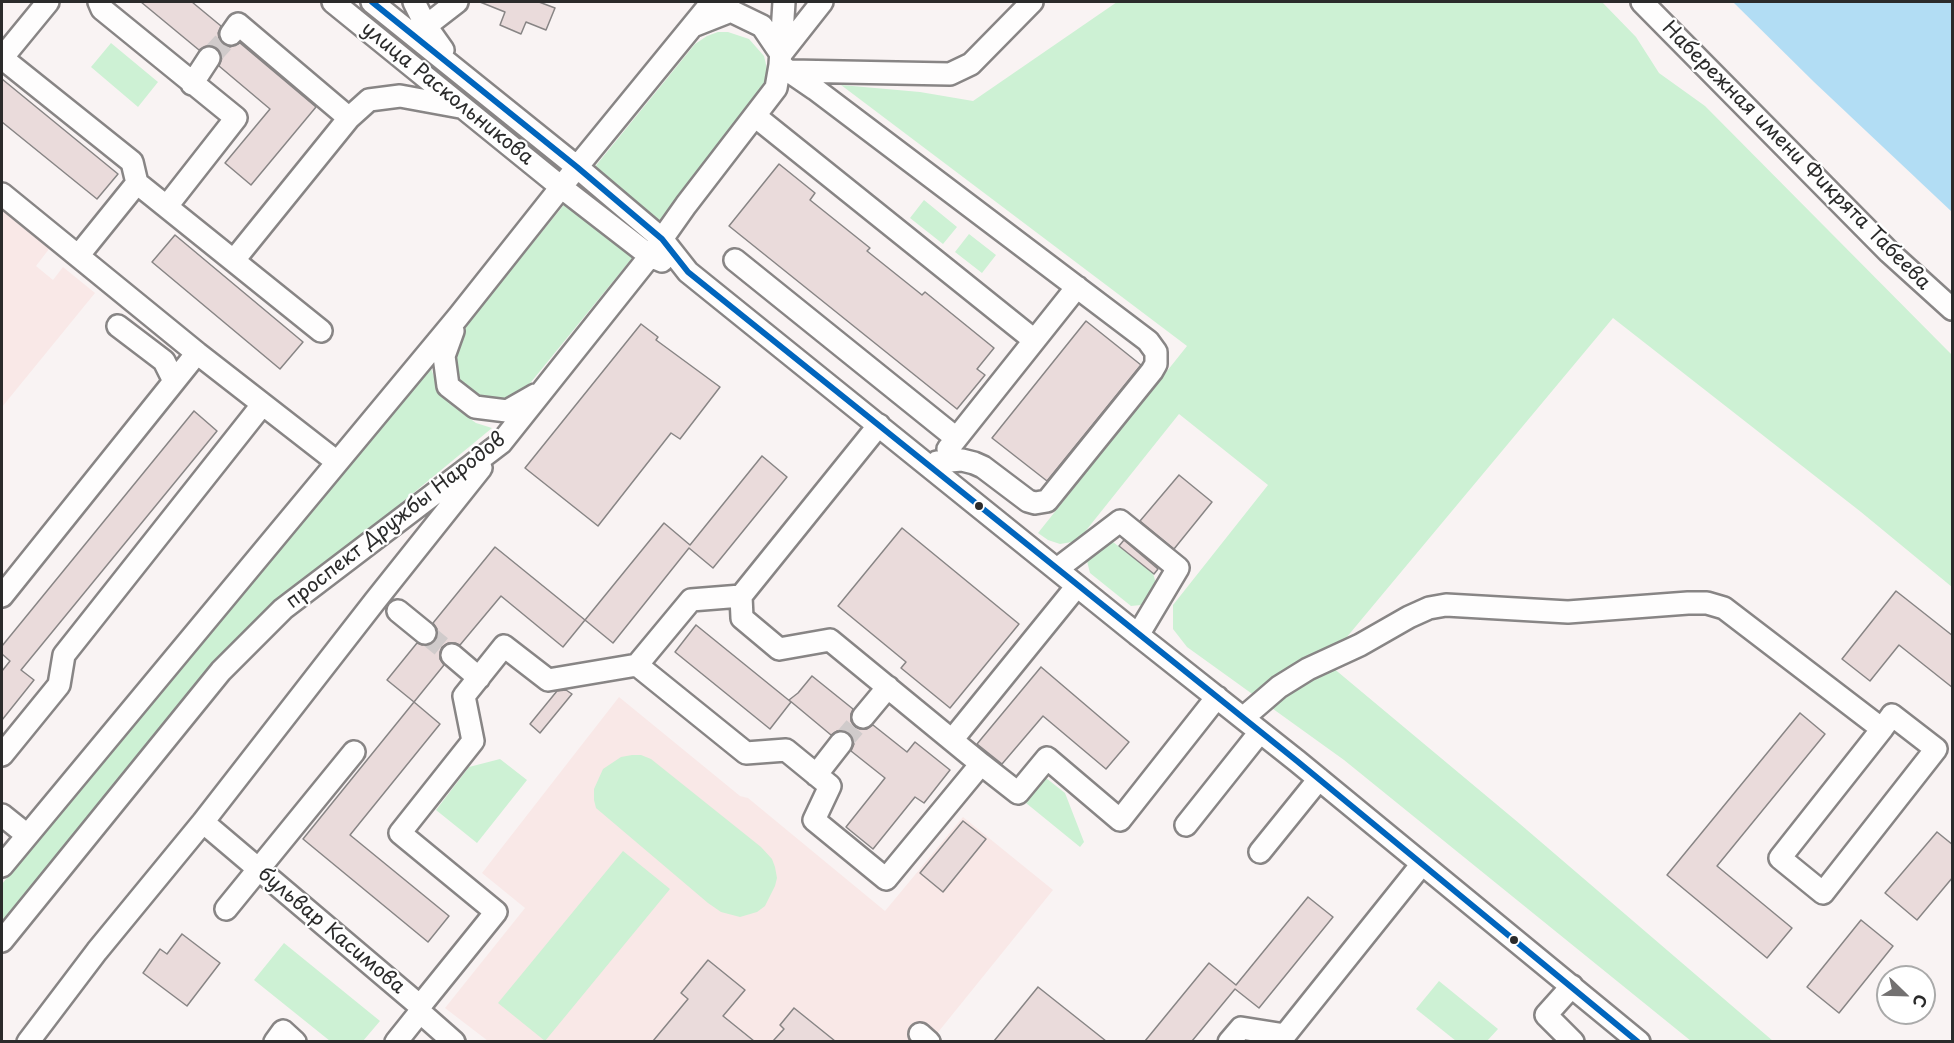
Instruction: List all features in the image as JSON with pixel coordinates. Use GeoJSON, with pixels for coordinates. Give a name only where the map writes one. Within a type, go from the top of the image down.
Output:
{"type":"FeatureCollection","features":[{"type":"Feature","properties":{"kind":"street"},"geometry":{"type":"LineString","coordinates":[[48,2],[2,58],[132,162],[137,183],[321,331]]}},
{"type":"Feature","properties":{"kind":"street"},"geometry":{"type":"LineString","coordinates":[[99,2],[102,9],[236,118],[167,206]]}},
{"type":"Feature","properties":{"kind":"street","name":"улица Раскольникова"},"geometry":{"type":"LineString","coordinates":[[333,2],[561,187],[656,247]]}},
{"type":"Feature","properties":{"kind":"street","name":"улица Раскольникова"},"geometry":{"type":"LineString","coordinates":[[372,2],[576,167],[656,247]]}},
{"type":"Feature","properties":{"kind":"street"},"geometry":{"type":"LineString","coordinates":[[414,2],[426,26],[459,72]]}},
{"type":"Feature","properties":{"kind":"street"},"geometry":{"type":"LineString","coordinates":[[426,26],[457,2]]}},
{"type":"Feature","properties":{"kind":"street"},"geometry":{"type":"LineString","coordinates":[[2,866],[458,317],[576,167],[712,2]]}},
{"type":"Feature","properties":{"kind":"street"},"geometry":{"type":"LineString","coordinates":[[783,64],[784,2]]}},
{"type":"Feature","properties":{"kind":"street"},"geometry":{"type":"LineString","coordinates":[[783,64],[822,2]]}},
{"type":"Feature","properties":{"kind":"street"},"geometry":{"type":"LineString","coordinates":[[783,64],[950,74],[971,64],[1032,2]]}},
{"type":"Feature","properties":{"kind":"street","name":"Набережная имени Фикрята Табеева"},"geometry":{"type":"LineString","coordinates":[[1642,2],[1889,252],[1953,309]]}},
{"type":"Feature","properties":{"kind":"street"},"geometry":{"type":"LineString","coordinates":[[692,26],[731,11],[762,26],[783,64],[1154,346],[1156,357],[1152,370],[1047,501],[1035,503],[1028,501],[984,467],[974,463],[962,460],[935,465]]}},
{"type":"Feature","properties":{"kind":"street"},"geometry":{"type":"LineString","coordinates":[[231,34],[238,24],[348,118]]}},
{"type":"Feature","properties":{"kind":"street"},"geometry":{"type":"LineString","coordinates":[[192,84],[209,58]]}},
{"type":"Feature","properties":{"kind":"street","name":"проспект Дружбы Народов"},"geometry":{"type":"LineString","coordinates":[[2,941],[221,671],[283,609],[501,443],[656,247],[776,88],[783,64]]}},
{"type":"Feature","properties":{"kind":"street"},"geometry":{"type":"LineString","coordinates":[[234,260],[348,118],[369,100],[400,96],[463,107]]}},
{"type":"Feature","properties":{"kind":"street"},"geometry":{"type":"LineString","coordinates":[[755,116],[1034,340]]}},
{"type":"Feature","properties":{"kind":"street"},"geometry":{"type":"LineString","coordinates":[[78,256],[137,183]]}},
{"type":"Feature","properties":{"kind":"street"},"geometry":{"type":"LineString","coordinates":[[2,194],[197,353],[337,462]]}},
{"type":"Feature","properties":{"kind":"street"},"geometry":{"type":"LineString","coordinates":[[656,247],[879,425],[935,465],[1077,586],[1319,779],[1572,986],[1625,1037]]}},
{"type":"Feature","properties":{"kind":"street"},"geometry":{"type":"LineString","coordinates":[[735,260],[956,438]]}},
{"type":"Feature","properties":{"kind":"street"},"geometry":{"type":"LineString","coordinates":[[935,465],[1077,287]]}},
{"type":"Feature","properties":{"kind":"street"},"geometry":{"type":"LineString","coordinates":[[458,317],[444,356],[448,386],[475,407],[507,411],[544,389]]}},
{"type":"Feature","properties":{"kind":"street"},"geometry":{"type":"LineString","coordinates":[[118,326],[164,361],[174,381]]}},
{"type":"Feature","properties":{"kind":"street"},"geometry":{"type":"LineString","coordinates":[[2,596],[197,353]]}},
{"type":"Feature","properties":{"kind":"street"},"geometry":{"type":"LineString","coordinates":[[2,755],[59,685],[64,654],[262,405]]}},
{"type":"Feature","properties":{"kind":"street"},"geometry":{"type":"LineString","coordinates":[[879,425],[741,596],[742,618],[779,649],[830,640],[1018,793],[1047,758],[1120,820],[1217,697]]}},
{"type":"Feature","properties":{"kind":"street"},"geometry":{"type":"LineString","coordinates":[[28,1041],[501,443]]}},
{"type":"Feature","properties":{"kind":"street"},"geometry":{"type":"LineString","coordinates":[[1057,569],[1120,521],[1178,568],[1138,635]]}},
{"type":"Feature","properties":{"kind":"street"},"geometry":{"type":"LineString","coordinates":[[952,740],[1077,586]]}},
{"type":"Feature","properties":{"kind":"street"},"geometry":{"type":"LineString","coordinates":[[396,1041],[496,912],[400,833],[473,741],[464,696],[504,646],[548,680],[637,665],[691,600],[741,596]]}},
{"type":"Feature","properties":{"kind":"street"},"geometry":{"type":"LineString","coordinates":[[1243,718],[1279,687],[1308,669],[1360,645],[1429,608],[1446,605],[1568,612],[1707,603],[1724,608],[1882,729]]}},
{"type":"Feature","properties":{"kind":"street"},"geometry":{"type":"LineString","coordinates":[[398,611],[425,633]]}},
{"type":"Feature","properties":{"kind":"street"},"geometry":{"type":"LineString","coordinates":[[452,655],[479,678]]}},
{"type":"Feature","properties":{"kind":"street"},"geometry":{"type":"LineString","coordinates":[[637,665],[746,753],[786,750],[830,786],[813,820],[886,879],[981,764]]}},
{"type":"Feature","properties":{"kind":"street"},"geometry":{"type":"LineString","coordinates":[[863,717],[888,687]]}},
{"type":"Feature","properties":{"kind":"street"},"geometry":{"type":"LineString","coordinates":[[1892,715],[1936,749],[1824,893],[1780,858],[1882,729],[1892,715]]}},
{"type":"Feature","properties":{"kind":"street"},"geometry":{"type":"LineString","coordinates":[[1186,825],[1260,732]]}},
{"type":"Feature","properties":{"kind":"street"},"geometry":{"type":"LineString","coordinates":[[816,774],[841,743]]}},
{"type":"Feature","properties":{"kind":"street"},"geometry":{"type":"LineString","coordinates":[[226,909],[354,752]]}},
{"type":"Feature","properties":{"kind":"street"},"geometry":{"type":"LineString","coordinates":[[1260,852],[1319,779]]}},
{"type":"Feature","properties":{"kind":"street"},"geometry":{"type":"LineString","coordinates":[[2,815],[27,835]]}},
{"type":"Feature","properties":{"kind":"street","name":"бульвар Касимова"},"geometry":{"type":"LineString","coordinates":[[203,822],[454,1041]]}},
{"type":"Feature","properties":{"kind":"street"},"geometry":{"type":"LineString","coordinates":[[1229,1041],[1241,1028],[1284,1038],[1422,864]]}},
{"type":"Feature","properties":{"kind":"street"},"geometry":{"type":"LineString","coordinates":[[1572,986],[1546,1015],[1573,1041]]}},
{"type":"Feature","properties":{"kind":"street"},"geometry":{"type":"LineString","coordinates":[[274,1041],[283,1031],[295,1041]]}},
{"type":"Feature","properties":{"kind":"shaded area"},"geometry":{"type":"Polygon","coordinates":[[[2,210],[49,249],[36,266],[53,280],[63,267],[95,293],[2,407],[2,210]]]}},
{"type":"Feature","properties":{"kind":"shaded area"},"geometry":{"type":"Polygon","coordinates":[[[619,697],[740,796],[748,798],[885,911],[963,817],[1053,890],[935,1036],[914,1041],[488,1041],[445,1008],[525,908],[482,873],[619,697]]]}},
{"type":"Feature","properties":{"kind":"green space"},"geometry":{"type":"Polygon","coordinates":[[[1117,2],[1602,2],[1636,37],[1659,73],[1705,106],[1952,355],[1952,587],[1861,512],[1613,318],[1326,662],[1520,824],[1773,1041],[1691,1041],[1344,760],[1187,647],[1173,629],[1173,605],[1268,485],[1179,414],[1084,533],[1072,542],[1060,544],[1038,533],[1187,346],[841,85],[920,92],[973,101],[1117,2]]]}},
{"type":"Feature","properties":{"kind":"green space"},"geometry":{"type":"Polygon","coordinates":[[[718,32],[728,32],[749,39],[764,56],[768,73],[766,85],[756,106],[527,387],[515,399],[508,402],[482,399],[474,394],[460,382],[456,374],[452,346],[457,336],[695,44],[718,32]]]}},
{"type":"Feature","properties":{"kind":"green space"},"geometry":{"type":"Polygon","coordinates":[[[111,43],[158,82],[138,107],[91,67],[111,43]]]}},
{"type":"Feature","properties":{"kind":"green space"},"geometry":{"type":"Polygon","coordinates":[[[924,200],[957,227],[943,244],[910,218],[924,200]]]}},
{"type":"Feature","properties":{"kind":"green space"},"geometry":{"type":"Polygon","coordinates":[[[969,234],[996,255],[982,273],[955,252],[969,234]]]}},
{"type":"Feature","properties":{"kind":"green space"},"geometry":{"type":"Polygon","coordinates":[[[431,368],[435,380],[450,404],[476,423],[492,428],[227,647],[2,925],[2,884],[410,383],[431,368]]]}},
{"type":"Feature","properties":{"kind":"green space"},"geometry":{"type":"Polygon","coordinates":[[[1113,542],[1153,573],[1156,584],[1152,595],[1141,605],[1131,606],[1090,573],[1087,561],[1094,549],[1101,543],[1113,542]]]}},
{"type":"Feature","properties":{"kind":"green space"},"geometry":{"type":"Polygon","coordinates":[[[641,755],[651,759],[761,847],[772,859],[777,878],[765,906],[757,912],[740,917],[721,912],[596,808],[594,789],[603,769],[621,757],[641,755]]]}},
{"type":"Feature","properties":{"kind":"green space"},"geometry":{"type":"Polygon","coordinates":[[[500,759],[527,780],[477,843],[436,810],[469,767],[500,759]]]}},
{"type":"Feature","properties":{"kind":"green space"},"geometry":{"type":"Polygon","coordinates":[[[1046,778],[1065,793],[1084,842],[1080,847],[1026,803],[1046,778]]]}},
{"type":"Feature","properties":{"kind":"green space"},"geometry":{"type":"Polygon","coordinates":[[[623,851],[670,889],[545,1041],[498,1003],[623,851]]]}},
{"type":"Feature","properties":{"kind":"green space"},"geometry":{"type":"Polygon","coordinates":[[[284,943],[380,1021],[363,1041],[330,1041],[254,980],[284,943]]]}},
{"type":"Feature","properties":{"kind":"green space"},"geometry":{"type":"Polygon","coordinates":[[[1439,981],[1498,1029],[1487,1041],[1456,1041],[1416,1009],[1439,981]]]}},
{"type":"Feature","properties":{"kind":"water"},"geometry":{"type":"Polygon","coordinates":[[[1733,2],[1952,2],[1952,212],[1814,82],[1733,2]]]}},
{"type":"Feature","properties":{"kind":"building"},"geometry":{"type":"Polygon","coordinates":[[[141,2],[192,2],[221,26],[218,33],[223,44],[230,47],[240,43],[316,107],[251,185],[225,163],[270,109],[219,66],[222,58],[216,48],[209,45],[199,50],[141,2]]]}},
{"type":"Feature","properties":{"kind":"building"},"geometry":{"type":"Polygon","coordinates":[[[480,2],[539,2],[555,8],[546,30],[526,22],[521,34],[500,25],[505,12],[480,2]]]}},
{"type":"Feature","properties":{"kind":"building"},"geometry":{"type":"Polygon","coordinates":[[[2,79],[118,174],[97,199],[2,122],[2,79]]]}},
{"type":"Feature","properties":{"kind":"building"},"geometry":{"type":"Polygon","coordinates":[[[779,164],[815,193],[810,200],[870,248],[867,251],[922,295],[925,292],[994,348],[977,369],[985,375],[957,409],[729,226],[779,164]]]}},
{"type":"Feature","properties":{"kind":"building"},"geometry":{"type":"Polygon","coordinates":[[[175,235],[303,342],[280,369],[152,262],[175,235]]]}},
{"type":"Feature","properties":{"kind":"building"},"geometry":{"type":"Polygon","coordinates":[[[1086,321],[1141,365],[1047,481],[992,438],[1086,321]]]}},
{"type":"Feature","properties":{"kind":"building"},"geometry":{"type":"Polygon","coordinates":[[[641,324],[658,337],[656,340],[720,387],[680,439],[671,433],[598,526],[525,468],[641,324]]]}},
{"type":"Feature","properties":{"kind":"building"},"geometry":{"type":"Polygon","coordinates":[[[194,411],[217,431],[21,670],[34,680],[2,720],[2,671],[10,661],[2,654],[2,646],[194,411]]]}},
{"type":"Feature","properties":{"kind":"building"},"geometry":{"type":"Polygon","coordinates":[[[762,456],[787,477],[713,568],[689,548],[613,643],[585,620],[664,523],[690,545],[762,456]]]}},
{"type":"Feature","properties":{"kind":"building"},"geometry":{"type":"Polygon","coordinates":[[[1179,475],[1212,502],[1174,549],[1140,521],[1179,475]]]}},
{"type":"Feature","properties":{"kind":"building"},"geometry":{"type":"Polygon","coordinates":[[[902,528],[1019,624],[950,708],[901,668],[906,662],[838,606],[902,528]]]}},
{"type":"Feature","properties":{"kind":"building"},"geometry":{"type":"Polygon","coordinates":[[[1124,540],[1158,569],[1154,574],[1119,546],[1124,540]]]}},
{"type":"Feature","properties":{"kind":"building"},"geometry":{"type":"Polygon","coordinates":[[[495,547],[585,620],[563,647],[501,596],[460,645],[448,643],[442,647],[440,659],[444,665],[414,702],[387,680],[417,643],[429,645],[435,641],[438,634],[433,623],[495,547]]]}},
{"type":"Feature","properties":{"kind":"building"},"geometry":{"type":"Polygon","coordinates":[[[1896,591],[1953,636],[1953,688],[1899,645],[1870,681],[1842,659],[1896,591]]]}},
{"type":"Feature","properties":{"kind":"building"},"geometry":{"type":"Polygon","coordinates":[[[696,625],[791,702],[770,729],[675,652],[696,625]]]}},
{"type":"Feature","properties":{"kind":"building"},"geometry":{"type":"Polygon","coordinates":[[[1041,667],[1129,742],[1106,769],[1043,716],[1002,764],[977,744],[1041,667]]]}},
{"type":"Feature","properties":{"kind":"building"},"geometry":{"type":"Polygon","coordinates":[[[812,676],[853,709],[851,721],[855,727],[867,729],[873,725],[907,752],[915,742],[950,770],[924,803],[915,797],[873,849],[846,827],[885,778],[851,751],[854,744],[849,733],[842,730],[831,735],[789,700],[812,676]]]}},
{"type":"Feature","properties":{"kind":"building"},"geometry":{"type":"Polygon","coordinates":[[[566,690],[572,694],[540,733],[530,724],[557,691],[566,690]]]}},
{"type":"Feature","properties":{"kind":"building"},"geometry":{"type":"Polygon","coordinates":[[[414,702],[440,724],[350,835],[449,916],[428,942],[303,839],[414,702]]]}},
{"type":"Feature","properties":{"kind":"building"},"geometry":{"type":"Polygon","coordinates":[[[1800,713],[1825,734],[1717,866],[1792,928],[1767,958],[1667,875],[1800,713]]]}},
{"type":"Feature","properties":{"kind":"building"},"geometry":{"type":"Polygon","coordinates":[[[963,821],[986,839],[943,892],[920,873],[963,821]]]}},
{"type":"Feature","properties":{"kind":"building"},"geometry":{"type":"Polygon","coordinates":[[[1937,832],[1953,845],[1953,877],[1917,920],[1885,893],[1937,832]]]}},
{"type":"Feature","properties":{"kind":"building"},"geometry":{"type":"Polygon","coordinates":[[[1308,897],[1333,917],[1259,1008],[1235,989],[1192,1041],[1145,1041],[1209,963],[1236,985],[1308,897]]]}},
{"type":"Feature","properties":{"kind":"building"},"geometry":{"type":"Polygon","coordinates":[[[1861,920],[1893,946],[1839,1013],[1807,987],[1861,920]]]}},
{"type":"Feature","properties":{"kind":"building"},"geometry":{"type":"Polygon","coordinates":[[[182,934],[220,963],[187,1006],[143,973],[160,949],[167,954],[182,934]]]}},
{"type":"Feature","properties":{"kind":"building"},"geometry":{"type":"Polygon","coordinates":[[[708,960],[745,990],[723,1016],[754,1041],[653,1041],[688,999],[681,993],[708,960]]]}},
{"type":"Feature","properties":{"kind":"building"},"geometry":{"type":"Polygon","coordinates":[[[1038,987],[1106,1041],[994,1041],[1038,987]]]}},
{"type":"Feature","properties":{"kind":"building"},"geometry":{"type":"Polygon","coordinates":[[[794,1008],[835,1041],[773,1041],[784,1029],[780,1025],[794,1008]]]}},
{"type":"Feature","properties":{"kind":"tunnel"},"geometry":{"type":"LineString","coordinates":[[209,58],[231,34]]}},
{"type":"Feature","properties":{"kind":"tunnel"},"geometry":{"type":"LineString","coordinates":[[425,633],[452,655]]}},
{"type":"Feature","properties":{"kind":"tunnel"},"geometry":{"type":"LineString","coordinates":[[841,743],[863,717]]}},
{"type":"Feature","properties":{"kind":"transit line"},"geometry":{"type":"LineString","coordinates":[[372,2],[577,167],[662,239],[688,272],[1297,761],[1638,1042]]}}]}
